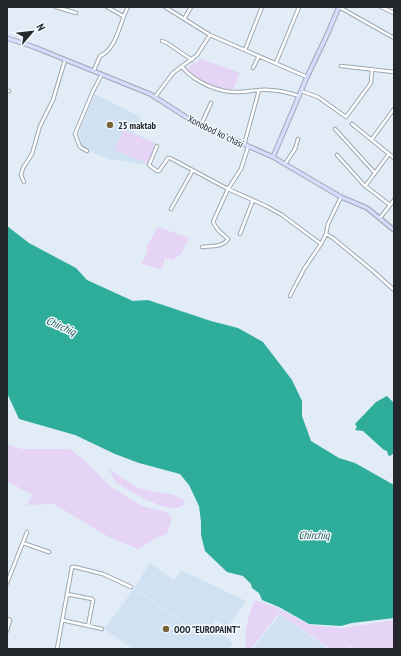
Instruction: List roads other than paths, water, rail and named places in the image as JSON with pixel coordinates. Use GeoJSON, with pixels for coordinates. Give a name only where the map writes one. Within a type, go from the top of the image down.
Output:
{"type":"FeatureCollection","features":[{"type":"Feature","properties":{"kind":"main road"},"geometry":{"type":"LineString","coordinates":[[273,157],[339,7]]}},
{"type":"Feature","properties":{"kind":"main road","name":"Xonobod koʻchasi"},"geometry":{"type":"LineString","coordinates":[[7,38],[94,70],[155,97],[201,125],[273,157],[341,197],[367,208],[394,230]]}},
{"type":"Feature","properties":{"kind":"street"},"geometry":{"type":"LineString","coordinates":[[56,7],[76,13]]}},
{"type":"Feature","properties":{"kind":"street"},"geometry":{"type":"LineString","coordinates":[[107,7],[123,16]]}},
{"type":"Feature","properties":{"kind":"street"},"geometry":{"type":"LineString","coordinates":[[94,70],[100,56],[104,54],[114,41],[128,7]]}},
{"type":"Feature","properties":{"kind":"street"},"geometry":{"type":"LineString","coordinates":[[165,7],[210,35],[307,77]]}},
{"type":"Feature","properties":{"kind":"street"},"geometry":{"type":"LineString","coordinates":[[184,19],[191,7]]}},
{"type":"Feature","properties":{"kind":"street"},"geometry":{"type":"LineString","coordinates":[[245,50],[262,7]]}},
{"type":"Feature","properties":{"kind":"street"},"geometry":{"type":"LineString","coordinates":[[276,63],[298,7]]}},
{"type":"Feature","properties":{"kind":"street"},"geometry":{"type":"LineString","coordinates":[[339,7],[394,38]]}},
{"type":"Feature","properties":{"kind":"street"},"geometry":{"type":"LineString","coordinates":[[381,7],[394,13]]}},
{"type":"Feature","properties":{"kind":"street"},"geometry":{"type":"LineString","coordinates":[[155,97],[173,73],[197,55],[210,35]]}},
{"type":"Feature","properties":{"kind":"street"},"geometry":{"type":"LineString","coordinates":[[162,41],[192,60]]}},
{"type":"Feature","properties":{"kind":"street"},"geometry":{"type":"LineString","coordinates":[[253,68],[259,56]]}},
{"type":"Feature","properties":{"kind":"street"},"geometry":{"type":"LineString","coordinates":[[24,182],[21,175],[23,168],[32,154],[40,126],[53,100],[65,59]]}},
{"type":"Feature","properties":{"kind":"street"},"geometry":{"type":"LineString","coordinates":[[341,66],[394,72]]}},
{"type":"Feature","properties":{"kind":"street"},"geometry":{"type":"LineString","coordinates":[[182,67],[192,77],[220,91],[239,92],[259,90],[290,93],[299,96]]}},
{"type":"Feature","properties":{"kind":"street"},"geometry":{"type":"LineString","coordinates":[[301,91],[318,97],[346,117],[371,83],[372,70]]}},
{"type":"Feature","properties":{"kind":"street"},"geometry":{"type":"LineString","coordinates":[[87,151],[80,147],[75,134],[93,91],[102,74]]}},
{"type":"Feature","properties":{"kind":"street"},"geometry":{"type":"LineString","coordinates":[[202,247],[224,244],[228,240],[228,238],[218,230],[213,222],[228,189],[241,169],[259,90]]}},
{"type":"Feature","properties":{"kind":"street"},"geometry":{"type":"LineString","coordinates":[[201,125],[211,103]]}},
{"type":"Feature","properties":{"kind":"street"},"geometry":{"type":"LineString","coordinates":[[372,139],[394,109]]}},
{"type":"Feature","properties":{"kind":"street"},"geometry":{"type":"LineString","coordinates":[[352,124],[394,158]]}},
{"type":"Feature","properties":{"kind":"street"},"geometry":{"type":"LineString","coordinates":[[335,129],[375,173]]}},
{"type":"Feature","properties":{"kind":"street"},"geometry":{"type":"LineString","coordinates":[[285,164],[295,149],[298,139]]}},
{"type":"Feature","properties":{"kind":"street"},"geometry":{"type":"LineString","coordinates":[[157,146],[150,164],[151,167],[159,172],[166,159],[169,158],[282,215],[321,244]]}},
{"type":"Feature","properties":{"kind":"street"},"geometry":{"type":"LineString","coordinates":[[366,185],[389,154]]}},
{"type":"Feature","properties":{"kind":"street"},"geometry":{"type":"LineString","coordinates":[[337,155],[356,177],[390,205]]}},
{"type":"Feature","properties":{"kind":"street"},"geometry":{"type":"LineString","coordinates":[[171,209],[193,170]]}},
{"type":"Feature","properties":{"kind":"street"},"geometry":{"type":"LineString","coordinates":[[290,296],[304,269],[321,244],[326,234],[328,224],[341,197]]}},
{"type":"Feature","properties":{"kind":"street"},"geometry":{"type":"LineString","coordinates":[[240,234],[253,200]]}},
{"type":"Feature","properties":{"kind":"street"},"geometry":{"type":"LineString","coordinates":[[380,218],[394,200]]}},
{"type":"Feature","properties":{"kind":"street"},"geometry":{"type":"LineString","coordinates":[[326,234],[333,238],[394,290]]}},
{"type":"Feature","properties":{"kind":"street"},"geometry":{"type":"LineString","coordinates":[[7,583],[28,532]]}},
{"type":"Feature","properties":{"kind":"street"},"geometry":{"type":"LineString","coordinates":[[23,543],[49,552]]}},
{"type":"Feature","properties":{"kind":"street"},"geometry":{"type":"LineString","coordinates":[[56,649],[72,569],[74,567],[103,574],[131,587]]}},
{"type":"Feature","properties":{"kind":"street"},"geometry":{"type":"LineString","coordinates":[[67,594],[93,600],[88,626]]}},
{"type":"Feature","properties":{"kind":"street"},"geometry":{"type":"LineString","coordinates":[[7,619],[10,620],[7,631]]}},
{"type":"Feature","properties":{"kind":"street"},"geometry":{"type":"LineString","coordinates":[[62,620],[102,629]]}},
{"type":"Feature","properties":{"kind":"water","name":"Chirchiq"},"geometry":{"type":"Polygon","coordinates":[[[7,226],[29,243],[76,268],[87,280],[133,301],[148,300],[211,321],[238,328],[263,342],[292,380],[302,401],[302,416],[311,441],[339,458],[355,463],[394,485],[394,618],[352,623],[341,626],[309,624],[279,607],[262,600],[259,593],[252,588],[251,584],[243,576],[227,572],[205,551],[201,535],[199,506],[189,485],[180,474],[139,463],[115,454],[75,435],[19,419],[7,393],[7,226]]]}},
{"type":"Feature","properties":{"kind":"water"},"geometry":{"type":"Polygon","coordinates":[[[387,396],[394,403],[394,453],[390,456],[388,455],[387,451],[363,431],[355,430],[357,427],[355,424],[376,402],[387,396]]]}},
{"type":"Feature","properties":{"kind":"place","name":"25 maktab"},"geometry":{"type":"Point","coordinates":[110,125]}},
{"type":"Feature","properties":{"kind":"place","name":"OOO \"EUROPAINT\""},"geometry":{"type":"Point","coordinates":[166,629]}}]}
